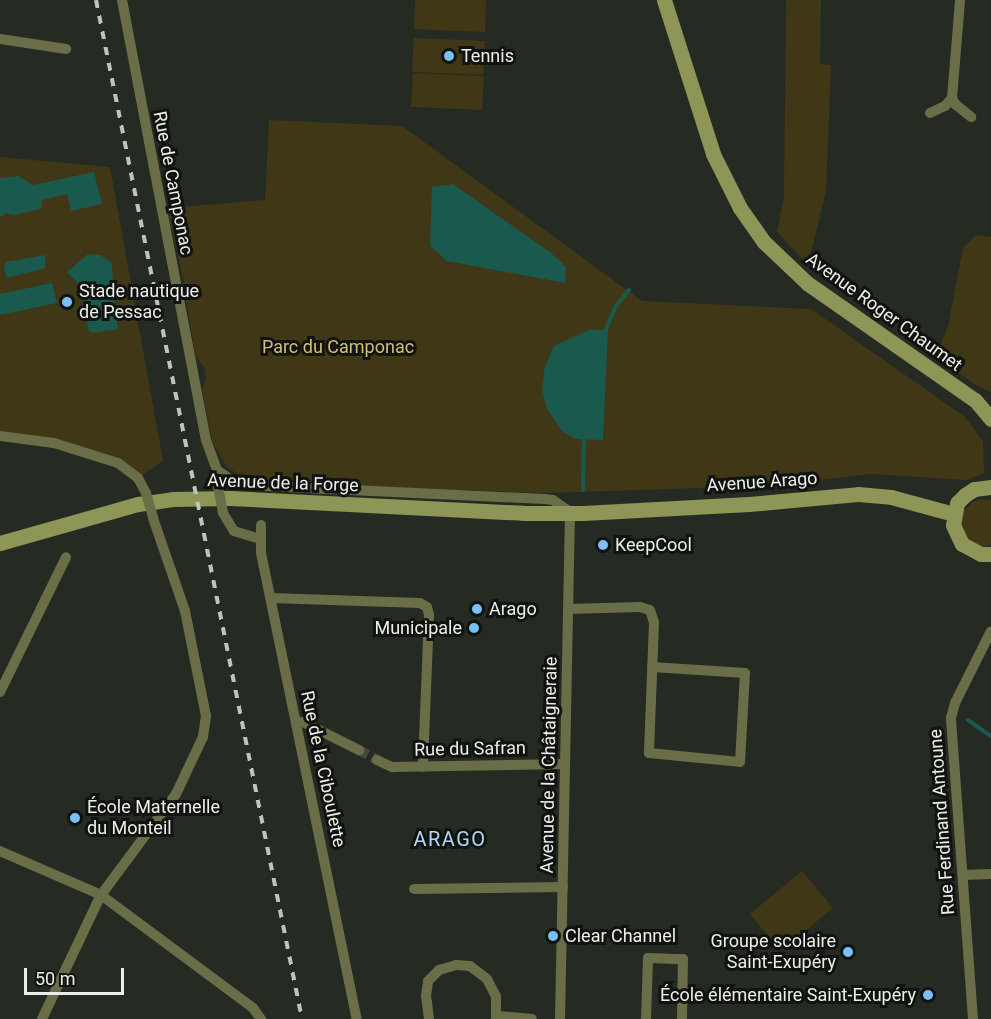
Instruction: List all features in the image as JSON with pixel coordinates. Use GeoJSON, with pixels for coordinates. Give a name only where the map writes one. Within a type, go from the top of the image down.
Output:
{"type":"FeatureCollection","features":[{"type":"Feature","properties":{"kind":"main road","name":"Avenue Roger Chaumet"},"geometry":{"type":"LineString","coordinates":[[664,0],[713,154],[740,208],[764,242],[807,283],[975,400],[991,417]]}},
{"type":"Feature","properties":{"kind":"main road"},"geometry":{"type":"LineString","coordinates":[[991,487],[974,489],[964,495],[954,514],[956,535],[962,544],[971,550],[991,554]]}},
{"type":"Feature","properties":{"kind":"main road","name":"Avenue Arago"},"geometry":{"type":"LineString","coordinates":[[570,512],[749,504],[858,494],[891,497],[954,514]]}},
{"type":"Feature","properties":{"kind":"main road","name":"Avenue de la Forge"},"geometry":{"type":"LineString","coordinates":[[0,543],[138,504],[173,499],[230,498],[523,513],[570,512]]}},
{"type":"Feature","properties":{"kind":"street","name":"Rue de Camponac"},"geometry":{"type":"LineString","coordinates":[[122,0],[206,440],[211,457],[222,475]]}},
{"type":"Feature","properties":{"kind":"street"},"geometry":{"type":"LineString","coordinates":[[960,0],[952,98],[955,104],[971,117]]}},
{"type":"Feature","properties":{"kind":"street"},"geometry":{"type":"LineString","coordinates":[[0,39],[66,49]]}},
{"type":"Feature","properties":{"kind":"street"},"geometry":{"type":"LineString","coordinates":[[930,114],[945,106],[952,98]]}},
{"type":"Feature","properties":{"kind":"street"},"geometry":{"type":"LineString","coordinates":[[0,436],[54,443],[118,463],[138,478],[146,493],[185,611],[206,716],[203,737],[176,794],[101,896],[42,1019]]}},
{"type":"Feature","properties":{"kind":"street"},"geometry":{"type":"LineString","coordinates":[[261,539],[234,531],[223,513],[218,487],[222,475],[246,485],[545,499],[553,500],[570,512]]}},
{"type":"Feature","properties":{"kind":"street","name":"Avenue de la Châtaigneraie"},"geometry":{"type":"LineString","coordinates":[[560,1019],[570,512]]}},
{"type":"Feature","properties":{"kind":"street","name":"Rue de la Ciboulette"},"geometry":{"type":"LineString","coordinates":[[261,525],[261,553],[357,1019]]}},
{"type":"Feature","properties":{"kind":"street"},"geometry":{"type":"LineString","coordinates":[[0,692],[66,557]]}},
{"type":"Feature","properties":{"kind":"street"},"geometry":{"type":"LineString","coordinates":[[271,598],[420,603],[427,607],[429,615],[423,767]]}},
{"type":"Feature","properties":{"kind":"street"},"geometry":{"type":"LineString","coordinates":[[568,609],[640,607],[650,610],[654,622],[652,668],[649,753],[740,762],[745,673],[652,668]]}},
{"type":"Feature","properties":{"kind":"street","name":"Rue Ferdinand Antoune"},"geometry":{"type":"LineString","coordinates":[[973,1019],[951,718],[955,704],[991,631]]}},
{"type":"Feature","properties":{"kind":"street"},"geometry":{"type":"LineString","coordinates":[[296,723],[303,722],[359,750]]}},
{"type":"Feature","properties":{"kind":"street","name":"Rue du Safran"},"geometry":{"type":"LineString","coordinates":[[377,760],[392,767],[565,764]]}},
{"type":"Feature","properties":{"kind":"street"},"geometry":{"type":"LineString","coordinates":[[0,851],[101,896],[253,1008],[261,1019]]}},
{"type":"Feature","properties":{"kind":"street"},"geometry":{"type":"LineString","coordinates":[[963,875],[991,874]]}},
{"type":"Feature","properties":{"kind":"street"},"geometry":{"type":"LineString","coordinates":[[414,889],[563,887]]}},
{"type":"Feature","properties":{"kind":"street"},"geometry":{"type":"LineString","coordinates":[[646,1019],[648,958],[684,959],[682,1019]]}},
{"type":"Feature","properties":{"kind":"street"},"geometry":{"type":"LineString","coordinates":[[429,1019],[426,996],[428,981],[439,970],[456,965],[471,966],[487,980],[493,988],[497,1017],[532,1019]]}},
{"type":"Feature","properties":{"kind":"green space","name":"Tennis"},"geometry":{"type":"Polygon","coordinates":[[[415,0],[486,0],[485,32],[414,29],[415,0]]]}},
{"type":"Feature","properties":{"kind":"green space"},"geometry":{"type":"Polygon","coordinates":[[[786,0],[821,0],[820,64],[831,65],[826,192],[808,265],[777,232],[784,196],[786,0]]]}},
{"type":"Feature","properties":{"kind":"green space","name":"Tennis"},"geometry":{"type":"Polygon","coordinates":[[[414,38],[485,41],[483,75],[412,72],[414,38]]]}},
{"type":"Feature","properties":{"kind":"green space","name":"Tennis"},"geometry":{"type":"Polygon","coordinates":[[[413,73],[484,76],[482,110],[411,107],[413,73]]]}},
{"type":"Feature","properties":{"kind":"green space","name":"Parc du Camponac"},"geometry":{"type":"Polygon","coordinates":[[[269,120],[402,126],[642,301],[811,309],[965,417],[983,441],[984,473],[967,480],[871,474],[766,486],[546,493],[390,488],[271,479],[265,482],[242,477],[227,467],[213,444],[202,390],[206,378],[204,367],[195,355],[183,278],[167,208],[265,200],[269,120]]]}},
{"type":"Feature","properties":{"kind":"green space","name":"Stade nautique de Pessac"},"geometry":{"type":"Polygon","coordinates":[[[0,157],[110,167],[163,461],[138,478],[124,465],[54,443],[0,436],[0,157]]]}},
{"type":"Feature","properties":{"kind":"green space"},"geometry":{"type":"Polygon","coordinates":[[[976,235],[991,237],[991,392],[979,387],[936,357],[948,326],[963,248],[976,235]]]}},
{"type":"Feature","properties":{"kind":"green space"},"geometry":{"type":"Polygon","coordinates":[[[991,500],[991,545],[984,547],[969,542],[960,528],[962,512],[974,501],[991,500]]]}},
{"type":"Feature","properties":{"kind":"green space"},"geometry":{"type":"Polygon","coordinates":[[[802,871],[833,908],[781,951],[750,914],[802,871]]]}},
{"type":"Feature","properties":{"kind":"water"},"geometry":{"type":"Polygon","coordinates":[[[94,172],[102,204],[71,211],[67,194],[42,200],[40,209],[14,215],[7,213],[0,217],[0,178],[18,176],[33,185],[94,172]]]}},
{"type":"Feature","properties":{"kind":"water"},"geometry":{"type":"Polygon","coordinates":[[[453,184],[551,253],[566,267],[565,283],[447,261],[430,246],[432,187],[453,184]]]}},
{"type":"Feature","properties":{"kind":"water"},"geometry":{"type":"Polygon","coordinates":[[[88,254],[100,255],[112,263],[114,305],[118,329],[92,333],[89,331],[79,284],[67,272],[88,254]]]}},
{"type":"Feature","properties":{"kind":"water"},"geometry":{"type":"Polygon","coordinates":[[[45,255],[45,268],[7,278],[4,269],[6,262],[45,255]]]}},
{"type":"Feature","properties":{"kind":"water"},"geometry":{"type":"Polygon","coordinates":[[[52,283],[57,303],[0,315],[0,294],[52,283]]]}},
{"type":"Feature","properties":{"kind":"water"},"geometry":{"type":"Polygon","coordinates":[[[589,330],[608,330],[603,440],[576,439],[562,431],[547,409],[542,389],[545,366],[554,346],[589,330]]]}},
{"type":"Feature","properties":{"kind":"waterway"},"geometry":{"type":"LineString","coordinates":[[604,334],[616,306],[629,290]]}},
{"type":"Feature","properties":{"kind":"waterway"},"geometry":{"type":"LineString","coordinates":[[583,490],[584,434]]}},
{"type":"Feature","properties":{"kind":"waterway"},"geometry":{"type":"LineString","coordinates":[[968,720],[991,736]]}},
{"type":"Feature","properties":{"kind":"tunnel"},"geometry":{"type":"LineString","coordinates":[[359,750],[377,760]]}},
{"type":"Feature","properties":{"kind":"railway"},"geometry":{"type":"LineString","coordinates":[[96,0],[302,1019]]}},
{"type":"Feature","properties":{"kind":"place","name":"Tennis"},"geometry":{"type":"Point","coordinates":[449,56]}},
{"type":"Feature","properties":{"kind":"place","name":"Stade nautique de Pessac"},"geometry":{"type":"Point","coordinates":[67,302]}},
{"type":"Feature","properties":{"kind":"place","name":"KeepCool"},"geometry":{"type":"Point","coordinates":[603,545]}},
{"type":"Feature","properties":{"kind":"place","name":"Arago"},"geometry":{"type":"Point","coordinates":[477,609]}},
{"type":"Feature","properties":{"kind":"place","name":"Municipale"},"geometry":{"type":"Point","coordinates":[474,628]}},
{"type":"Feature","properties":{"kind":"place","name":"École Maternelle du Monteil"},"geometry":{"type":"Point","coordinates":[75,818]}},
{"type":"Feature","properties":{"kind":"place","name":"Clear Channel"},"geometry":{"type":"Point","coordinates":[553,936]}},
{"type":"Feature","properties":{"kind":"place","name":"Groupe scolaire Saint-Exupéry"},"geometry":{"type":"Point","coordinates":[848,952]}},
{"type":"Feature","properties":{"kind":"place","name":"École élémentaire Saint-Exupéry"},"geometry":{"type":"Point","coordinates":[928,995]}},
{"type":"Feature","properties":{"kind":"district","name":"ARAGO"},"geometry":{"type":"Point","coordinates":[450,839]}}]}
